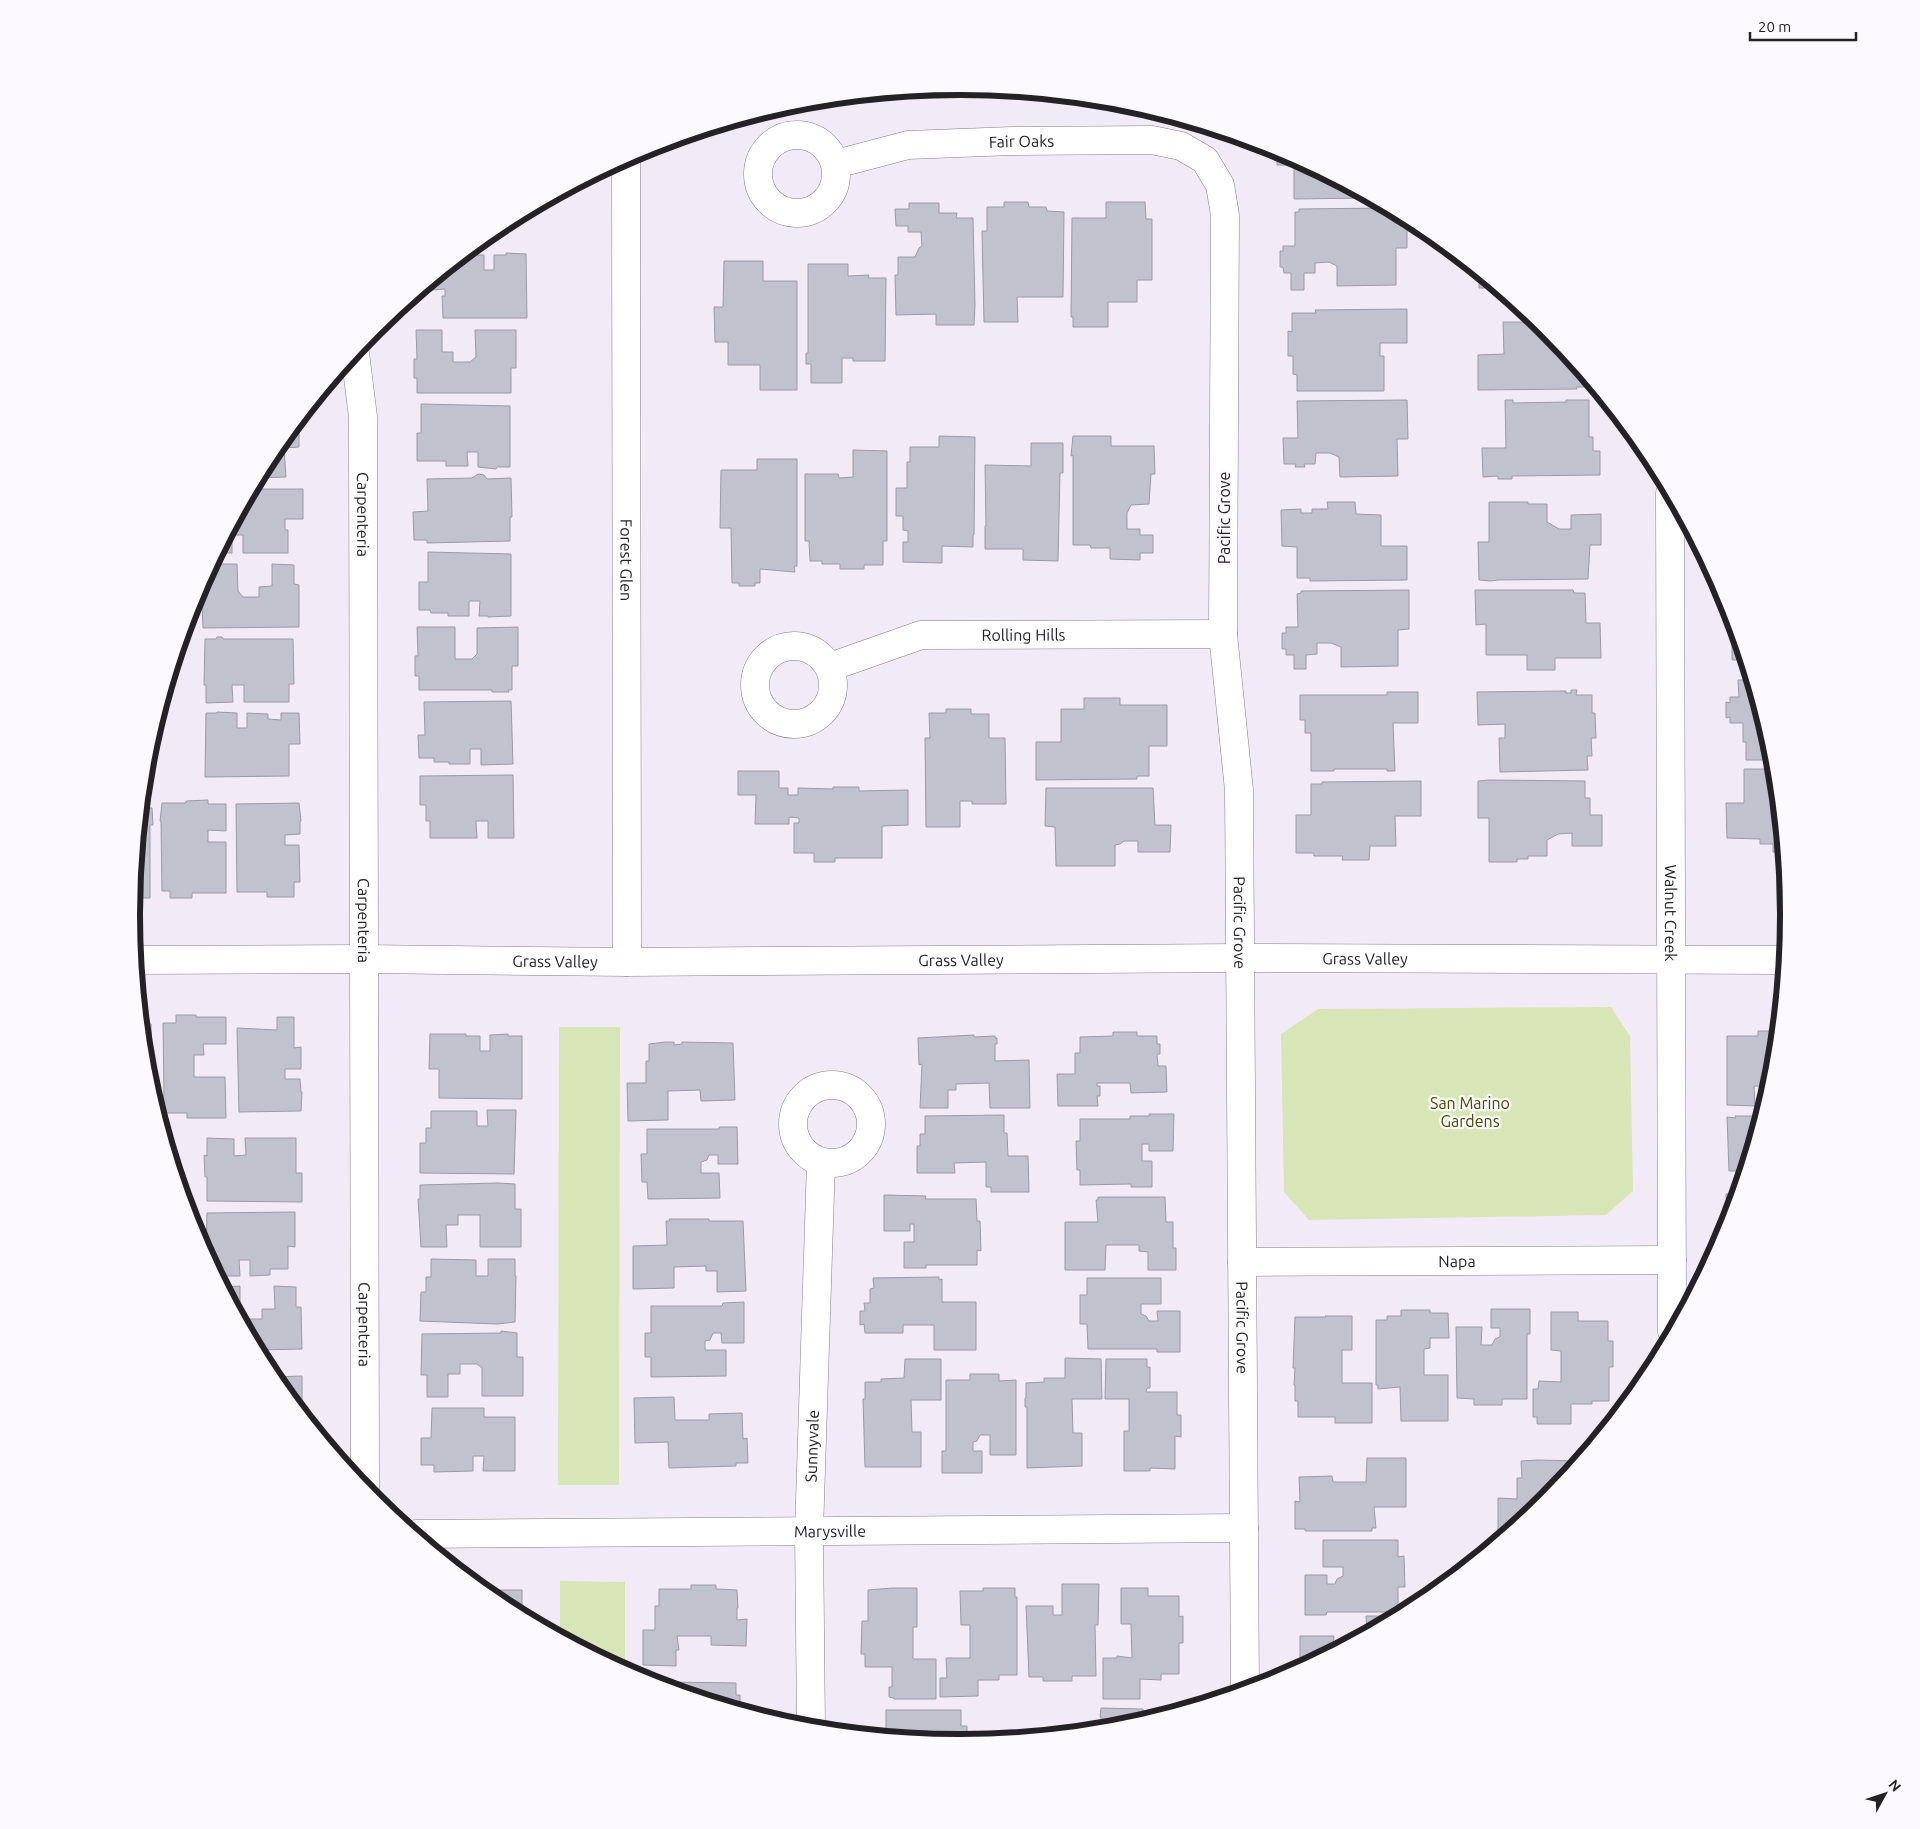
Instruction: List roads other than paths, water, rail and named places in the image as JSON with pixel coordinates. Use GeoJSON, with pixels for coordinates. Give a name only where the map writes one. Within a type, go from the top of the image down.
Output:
{"type":"FeatureCollection","features":[{"type":"Feature","properties":{"kind":"street","name":"Fair Oaks"},"geometry":{"type":"LineString","coordinates":[[836,164],[908,145],[1012,141],[1152,140],[1182,146],[1205,160]]}},
{"type":"Feature","properties":{"kind":"street","name":"Pacific Grove"},"geometry":{"type":"LineString","coordinates":[[1205,160],[1220,185],[1226,215],[1223,634],[1239,790],[1245,1683]]}},
{"type":"Feature","properties":{"kind":"street","name":"Forest Glen"},"geometry":{"type":"LineString","coordinates":[[626,167],[627,962]]}},
{"type":"Feature","properties":{"kind":"street","name":"Carpenteria"},"geometry":{"type":"LineString","coordinates":[[356,361],[363,417],[365,1477]]}},
{"type":"Feature","properties":{"kind":"street","name":"Walnut Creek"},"geometry":{"type":"LineString","coordinates":[[1670,505],[1672,1320]]}},
{"type":"Feature","properties":{"kind":"street","name":"Rolling Hills"},"geometry":{"type":"LineString","coordinates":[[830,666],[921,635],[1223,634]]}},
{"type":"Feature","properties":{"kind":"street","name":"Grass Valley"},"geometry":{"type":"LineString","coordinates":[[142,960],[364,959],[627,962],[1240,958],[1778,960]]}},
{"type":"Feature","properties":{"kind":"street","name":"Sunnyvale"},"geometry":{"type":"LineString","coordinates":[[811,1720],[809,1531],[821,1162]]}},
{"type":"Feature","properties":{"kind":"street","name":"Napa"},"geometry":{"type":"LineString","coordinates":[[1242,1262],[1672,1260]]}},
{"type":"Feature","properties":{"kind":"street","name":"Marysville"},"geometry":{"type":"LineString","coordinates":[[424,1534],[1244,1528]]}},
{"type":"Feature","properties":{"kind":"park label","name":"San Marino Gardens"},"geometry":{"type":"Point","coordinates":[1470,1112]}}]}
